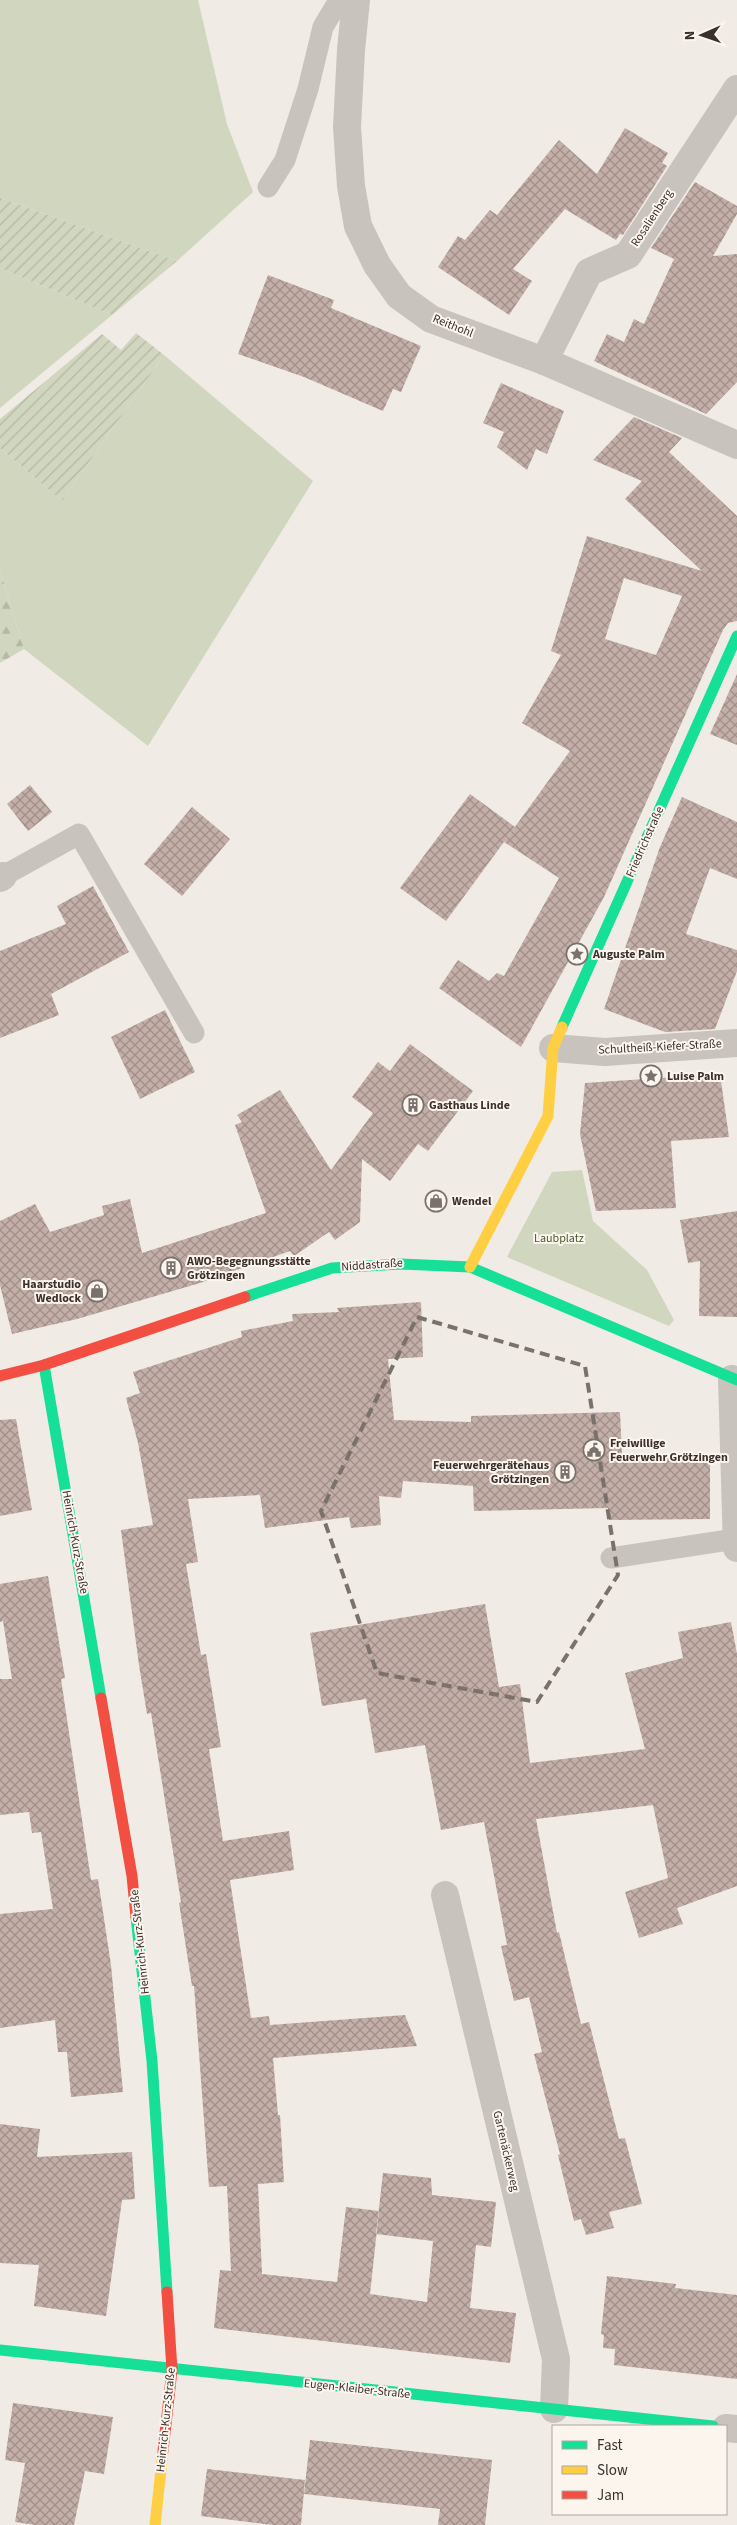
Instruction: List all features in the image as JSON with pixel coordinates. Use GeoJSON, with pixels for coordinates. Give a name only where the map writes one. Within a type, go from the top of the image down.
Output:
{"type":"FeatureCollection","features":[{"type":"Feature","properties":{"kind":"street","name":"Reithohl"},"geometry":{"type":"LineString","coordinates":[[356,1],[347,127],[351,186],[358,226],[377,264],[399,296],[432,319],[544,361],[737,445]]}},
{"type":"Feature","properties":{"kind":"street","name":"Rosalienberg"},"geometry":{"type":"LineString","coordinates":[[544,361],[589,272],[628,255],[737,88]]}},
{"type":"Feature","properties":{"kind":"street","name":"Friedrichstraße"},"geometry":{"type":"LineString","coordinates":[[553,1048],[737,636]]}},
{"type":"Feature","properties":{"kind":"street","name":"Schultheiß-Kiefer-Straße"},"geometry":{"type":"LineString","coordinates":[[553,1048],[604,1052],[737,1043]]}},
{"type":"Feature","properties":{"kind":"street"},"geometry":{"type":"LineString","coordinates":[[470,1267],[548,1116],[553,1048]]}},
{"type":"Feature","properties":{"kind":"street","name":"Niddastraße"},"geometry":{"type":"LineString","coordinates":[[0,1376],[44,1365],[332,1268],[378,1263],[423,1262],[470,1267],[734,1380]]}},
{"type":"Feature","properties":{"kind":"street","name":"Heinrich-Kurz-Straße"},"geometry":{"type":"LineString","coordinates":[[44,1365],[132,1876],[152,2061],[172,2370],[155,2525]]}},
{"type":"Feature","properties":{"kind":"street"},"geometry":{"type":"LineString","coordinates":[[734,1380],[736,1543]]}},
{"type":"Feature","properties":{"kind":"street","name":"Gartenäckerweg"},"geometry":{"type":"LineString","coordinates":[[445,1895],[556,2359],[554,2409]]}},
{"type":"Feature","properties":{"kind":"street","name":"Eugen-Kleiber-Straße"},"geometry":{"type":"LineString","coordinates":[[0,2350],[172,2370],[704,2425]]}},
{"type":"Feature","properties":{"kind":"lane","name":"Reithohl"},"geometry":{"type":"LineString","coordinates":[[268,187],[285,160],[308,89],[323,28],[334,7],[356,1]]}},
{"type":"Feature","properties":{"kind":"lane"},"geometry":{"type":"LineString","coordinates":[[1,877],[79,834],[194,1033]]}},
{"type":"Feature","properties":{"kind":"lane"},"geometry":{"type":"LineString","coordinates":[[611,1558],[736,1543]]}},
{"type":"Feature","properties":{"kind":"highlighted area"},"geometry":{"type":"Polygon","coordinates":[[[417,1317],[585,1366],[618,1575],[537,1702],[377,1673],[321,1511],[417,1317]]]}},
{"type":"Feature","properties":{"kind":"green space"},"geometry":{"type":"Polygon","coordinates":[[[0,0],[198,0],[227,124],[253,192],[177,261],[0,198],[0,0]]]}},
{"type":"Feature","properties":{"kind":"green space"},"geometry":{"type":"Polygon","coordinates":[[[0,198],[177,261],[112,315],[0,268],[0,198]]]}},
{"type":"Feature","properties":{"kind":"green space"},"geometry":{"type":"Polygon","coordinates":[[[0,268],[112,315],[0,408],[0,268]]]}},
{"type":"Feature","properties":{"kind":"green space"},"geometry":{"type":"Polygon","coordinates":[[[136,333],[164,355],[62,501],[0,448],[0,419],[102,334],[121,350],[136,333]]]}},
{"type":"Feature","properties":{"kind":"green space"},"geometry":{"type":"Polygon","coordinates":[[[164,355],[313,481],[148,746],[24,649],[0,570],[0,448],[62,501],[164,355]]]}},
{"type":"Feature","properties":{"kind":"green space"},"geometry":{"type":"Polygon","coordinates":[[[0,570],[24,649],[0,663],[0,570]]]}},
{"type":"Feature","properties":{"kind":"green space","name":"Laubplatz"},"geometry":{"type":"Polygon","coordinates":[[[582,1170],[593,1221],[647,1270],[674,1320],[669,1326],[507,1257],[552,1172],[582,1170]]]}},
{"type":"Feature","properties":{"kind":"building"},"geometry":{"type":"Polygon","coordinates":[[[625,128],[668,153],[662,163],[667,166],[623,235],[620,234],[616,240],[565,209],[513,269],[532,281],[509,315],[438,267],[458,236],[465,240],[490,210],[497,215],[559,140],[597,174],[625,128]]]}},
{"type":"Feature","properties":{"kind":"building"},"geometry":{"type":"Polygon","coordinates":[[[695,182],[737,206],[737,214],[713,256],[737,254],[737,382],[706,414],[594,361],[607,334],[624,342],[634,319],[644,324],[674,259],[651,248],[695,182]]]}},
{"type":"Feature","properties":{"kind":"building"},"geometry":{"type":"Polygon","coordinates":[[[268,275],[334,300],[331,308],[421,346],[401,392],[393,389],[383,411],[304,377],[238,354],[268,275]]]}},
{"type":"Feature","properties":{"kind":"building"},"geometry":{"type":"Polygon","coordinates":[[[501,383],[564,411],[547,454],[536,449],[527,470],[497,447],[504,432],[483,423],[501,383]]]}},
{"type":"Feature","properties":{"kind":"building"},"geometry":{"type":"Polygon","coordinates":[[[634,417],[682,438],[669,452],[737,516],[737,621],[728,623],[723,630],[604,897],[521,1047],[439,988],[458,960],[489,981],[497,973],[504,976],[559,878],[504,842],[570,751],[522,723],[561,655],[551,651],[587,536],[702,571],[625,499],[642,481],[593,460],[634,417]],[[624,578],[605,639],[656,655],[682,596],[624,578]]]}},
{"type":"Feature","properties":{"kind":"building"},"geometry":{"type":"Polygon","coordinates":[[[737,674],[737,745],[710,734],[737,674]]]}},
{"type":"Feature","properties":{"kind":"building"},"geometry":{"type":"Polygon","coordinates":[[[30,785],[52,812],[28,831],[7,804],[30,785]]]}},
{"type":"Feature","properties":{"kind":"building"},"geometry":{"type":"Polygon","coordinates":[[[470,794],[515,827],[446,921],[400,888],[470,794]]]}},
{"type":"Feature","properties":{"kind":"building"},"geometry":{"type":"Polygon","coordinates":[[[682,797],[737,822],[737,879],[710,868],[686,934],[737,950],[737,971],[715,1029],[665,1032],[604,1009],[660,847],[682,797]]]}},
{"type":"Feature","properties":{"kind":"building"},"geometry":{"type":"Polygon","coordinates":[[[192,807],[230,839],[182,896],[144,864],[192,807]]]}},
{"type":"Feature","properties":{"kind":"building"},"geometry":{"type":"Polygon","coordinates":[[[93,886],[129,952],[51,994],[59,1015],[0,1038],[0,951],[66,924],[57,906],[93,886]]]}},
{"type":"Feature","properties":{"kind":"building"},"geometry":{"type":"Polygon","coordinates":[[[165,1010],[195,1072],[140,1099],[111,1037],[165,1010]]]}},
{"type":"Feature","properties":{"kind":"building"},"geometry":{"type":"Polygon","coordinates":[[[410,1044],[473,1091],[428,1151],[418,1144],[390,1181],[362,1159],[360,1222],[335,1240],[329,1232],[294,1256],[290,1251],[200,1283],[77,1319],[12,1334],[0,1285],[0,1221],[35,1204],[50,1232],[104,1215],[102,1206],[130,1199],[142,1253],[266,1213],[235,1125],[242,1122],[237,1115],[280,1090],[331,1170],[373,1113],[352,1097],[378,1062],[390,1071],[410,1044]]]}},
{"type":"Feature","properties":{"kind":"building"},"geometry":{"type":"Polygon","coordinates":[[[720,1074],[729,1137],[671,1141],[676,1208],[596,1211],[580,1134],[585,1083],[720,1074]]]}},
{"type":"Feature","properties":{"kind":"building"},"geometry":{"type":"Polygon","coordinates":[[[737,1211],[737,1317],[699,1316],[700,1261],[688,1263],[680,1220],[737,1211]]]}},
{"type":"Feature","properties":{"kind":"building"},"geometry":{"type":"Polygon","coordinates":[[[421,1302],[423,1357],[388,1359],[394,1420],[471,1422],[471,1416],[620,1412],[622,1456],[710,1454],[710,1519],[609,1520],[608,1508],[474,1511],[473,1486],[403,1481],[401,1498],[379,1496],[381,1525],[351,1528],[349,1517],[265,1528],[260,1495],[188,1499],[198,1562],[186,1564],[201,1655],[206,1654],[221,1747],[209,1749],[223,1841],[289,1831],[294,1870],[230,1880],[251,2018],[269,2016],[270,2025],[405,2015],[417,2046],[273,2058],[278,2115],[280,2115],[284,2182],[258,2184],[262,2274],[337,2282],[346,2207],[379,2211],[383,2173],[431,2178],[432,2195],[496,2202],[491,2247],[476,2245],[470,2308],[516,2313],[510,2363],[214,2328],[220,2270],[231,2271],[227,2186],[209,2187],[194,1986],[192,1986],[179,1903],[181,1902],[151,1713],[147,1714],[139,1665],[121,1530],[153,1525],[138,1443],[126,1398],[140,1393],[133,1372],[242,1337],[241,1331],[293,1321],[292,1314],[339,1312],[337,1308],[421,1302]],[[376,2234],[370,2294],[427,2302],[433,2241],[376,2234]]]}},
{"type":"Feature","properties":{"kind":"building"},"geometry":{"type":"Polygon","coordinates":[[[16,1419],[32,1510],[0,1516],[0,1420],[16,1419]]]}},
{"type":"Feature","properties":{"kind":"building"},"geometry":{"type":"Polygon","coordinates":[[[48,1576],[65,1678],[61,1679],[91,1880],[98,1879],[111,1965],[123,2092],[71,2097],[67,2052],[58,2052],[55,2020],[0,2028],[0,1914],[53,1909],[41,1832],[32,1833],[29,1812],[0,1815],[0,1679],[12,1679],[3,1621],[0,1622],[0,1584],[48,1576]]]}},
{"type":"Feature","properties":{"kind":"building"},"geometry":{"type":"Polygon","coordinates":[[[485,1604],[499,1687],[520,1684],[530,1763],[645,1749],[625,1673],[683,1658],[678,1632],[731,1622],[737,1654],[737,1886],[677,1908],[683,1924],[639,1938],[625,1892],[668,1878],[653,1805],[536,1819],[557,1933],[559,1932],[581,2024],[589,2022],[619,2139],[625,2138],[642,2204],[609,2212],[614,2228],[586,2235],[581,2219],[574,2221],[558,2155],[560,2154],[534,2054],[542,2052],[529,1997],[514,2001],[501,1946],[507,1945],[484,1822],[441,1830],[425,1745],[375,1753],[366,1699],[322,1706],[310,1633],[485,1604]]]}},
{"type":"Feature","properties":{"kind":"building"},"geometry":{"type":"Polygon","coordinates":[[[0,2124],[40,2129],[37,2157],[132,2152],[135,2199],[122,2200],[106,2316],[34,2306],[39,2265],[0,2263],[0,2124]]]}},
{"type":"Feature","properties":{"kind":"building"},"geometry":{"type":"Polygon","coordinates":[[[607,2276],[676,2284],[675,2288],[737,2295],[737,2379],[614,2365],[615,2349],[603,2348],[604,2335],[601,2334],[607,2276]]]}},
{"type":"Feature","properties":{"kind":"building"},"geometry":{"type":"Polygon","coordinates":[[[13,2403],[113,2417],[104,2474],[85,2471],[74,2525],[35,2525],[15,2522],[25,2463],[5,2460],[13,2403]]]}},
{"type":"Feature","properties":{"kind":"building"},"geometry":{"type":"Polygon","coordinates":[[[310,2440],[492,2460],[485,2525],[438,2525],[440,2509],[304,2494],[310,2440]]]}},
{"type":"Feature","properties":{"kind":"building"},"geometry":{"type":"Polygon","coordinates":[[[207,2469],[305,2480],[301,2525],[273,2525],[201,2516],[207,2469]]]}},
{"type":"Feature","properties":{"kind":"traffic: fast"},"geometry":{"type":"LineString","coordinates":[[562,1027],[737,636]]}},
{"type":"Feature","properties":{"kind":"traffic: fast"},"geometry":{"type":"LineString","coordinates":[[245,1297],[332,1268],[401,1264],[470,1267],[737,1380]]}},
{"type":"Feature","properties":{"kind":"traffic: fast"},"geometry":{"type":"LineString","coordinates":[[44,1365],[101,1698]]}},
{"type":"Feature","properties":{"kind":"traffic: fast"},"geometry":{"type":"LineString","coordinates":[[136,1917],[152,2061],[167,2292]]}},
{"type":"Feature","properties":{"kind":"traffic: fast"},"geometry":{"type":"LineString","coordinates":[[0,2350],[704,2425]]}},
{"type":"Feature","properties":{"kind":"traffic: slow"},"geometry":{"type":"LineString","coordinates":[[470,1267],[548,1116],[553,1048],[562,1027]]}},
{"type":"Feature","properties":{"kind":"traffic: slow"},"geometry":{"type":"LineString","coordinates":[[155,2525],[163,2451]]}},
{"type":"Feature","properties":{"kind":"traffic: jam"},"geometry":{"type":"LineString","coordinates":[[0,1376],[44,1365],[245,1297]]}},
{"type":"Feature","properties":{"kind":"traffic: jam"},"geometry":{"type":"LineString","coordinates":[[101,1698],[132,1876],[136,1917]]}},
{"type":"Feature","properties":{"kind":"traffic: jam"},"geometry":{"type":"LineString","coordinates":[[163,2451],[172,2370],[167,2292]]}},
{"type":"Feature","properties":{"kind":"place","name":"Auguste Palm"},"geometry":{"type":"Point","coordinates":[577,954]}},
{"type":"Feature","properties":{"kind":"place","name":"Luise Palm"},"geometry":{"type":"Point","coordinates":[651,1076]}},
{"type":"Feature","properties":{"kind":"place","name":"Gasthaus Linde"},"geometry":{"type":"Point","coordinates":[413,1105]}},
{"type":"Feature","properties":{"kind":"place","name":"Wendel"},"geometry":{"type":"Point","coordinates":[436,1201]}},
{"type":"Feature","properties":{"kind":"place","name":"AWO-Begegnungsstätte Grötzingen"},"geometry":{"type":"Point","coordinates":[171,1268]}},
{"type":"Feature","properties":{"kind":"place","name":"Haarstudio Wedlock"},"geometry":{"type":"Point","coordinates":[97,1291]}},
{"type":"Feature","properties":{"kind":"place","name":"Freiwillige Feuerwehr Grötzingen"},"geometry":{"type":"Point","coordinates":[594,1450]}},
{"type":"Feature","properties":{"kind":"place","name":"Feuerwehrgerätehaus Grötzingen"},"geometry":{"type":"Point","coordinates":[565,1472]}}]}
